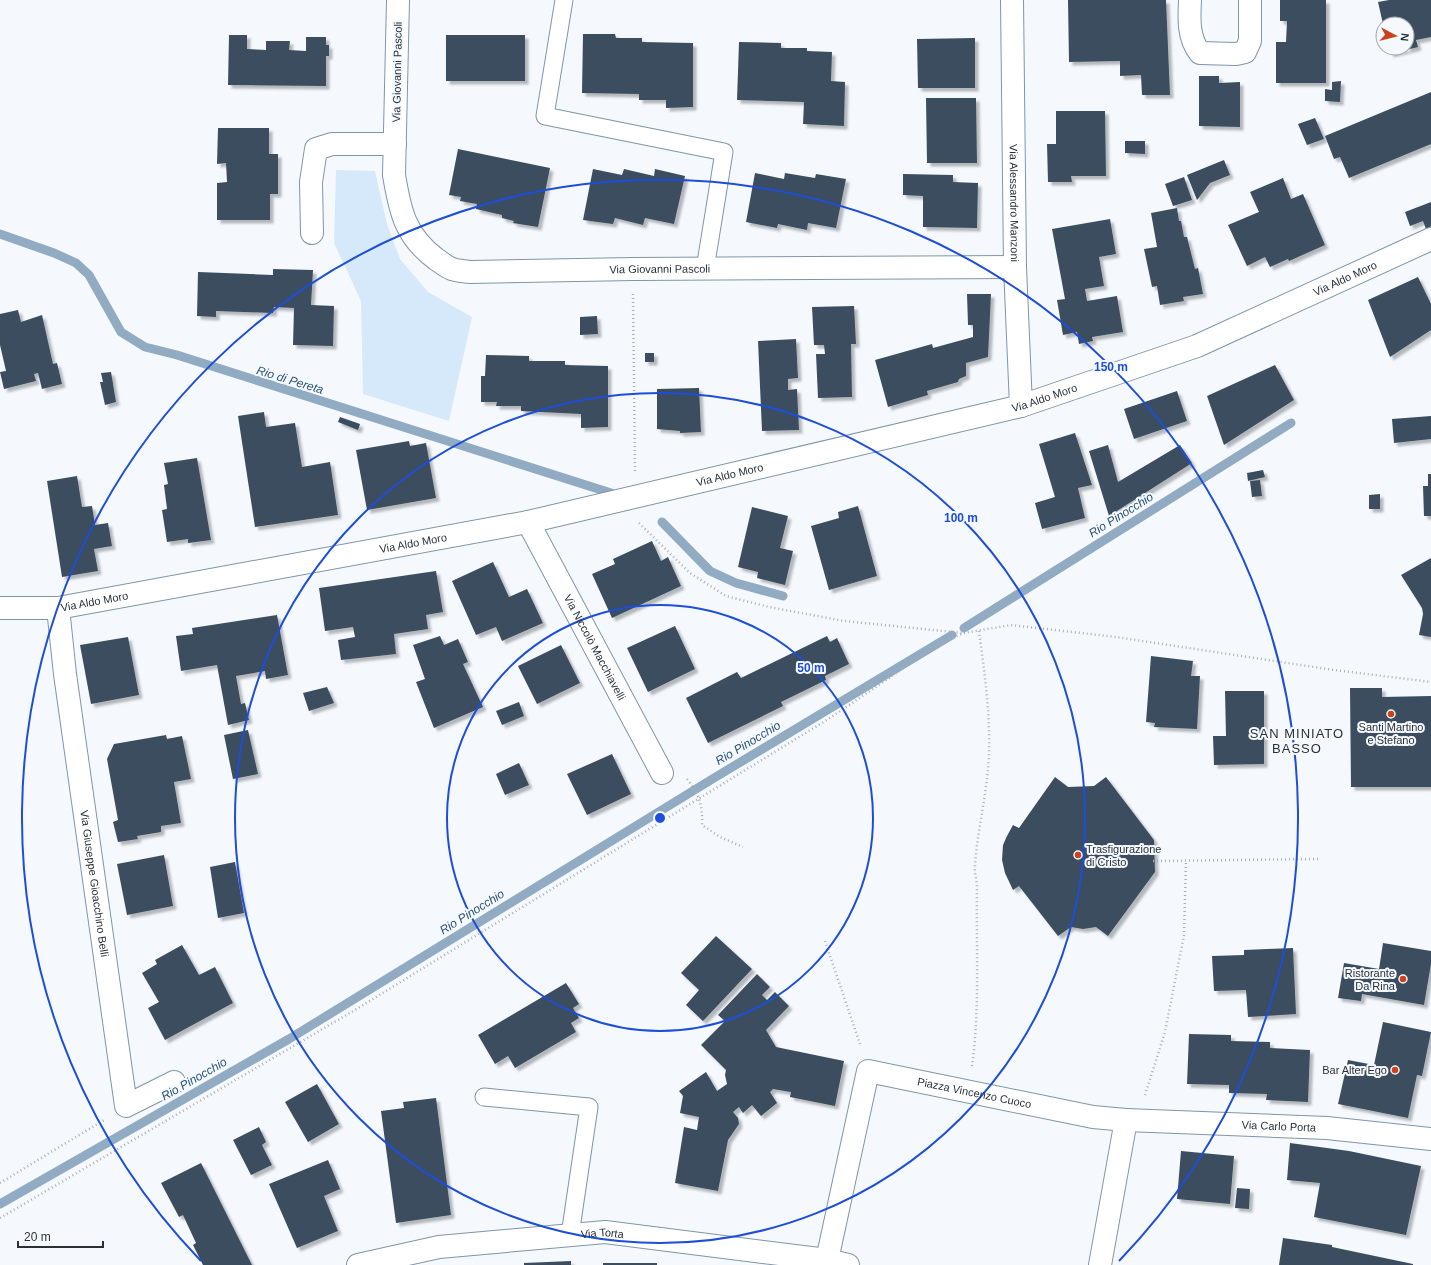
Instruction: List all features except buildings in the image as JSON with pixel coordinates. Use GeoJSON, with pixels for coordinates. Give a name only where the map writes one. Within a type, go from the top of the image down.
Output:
{"type":"FeatureCollection","features":[{"type":"Feature","properties":{"kind":"street","name":"Via Giovanni Pascoli"},"geometry":{"type":"LineString","coordinates":[[398,0],[394,175],[402,214],[409,231],[425,250],[450,269],[470,272],[633,269],[1015,267]]}},
{"type":"Feature","properties":{"kind":"street","name":"Via Alessandro Manzoni"},"geometry":{"type":"LineString","coordinates":[[1012,0],[1015,267],[1021,406]]}},
{"type":"Feature","properties":{"kind":"street"},"geometry":{"type":"LineString","coordinates":[[1190,0],[1189,27],[1195,46],[1200,53],[1236,54],[1245,52],[1250,41],[1250,0]]}},
{"type":"Feature","properties":{"kind":"street"},"geometry":{"type":"LineString","coordinates":[[312,233],[311,182],[316,148],[332,144],[395,144]]}},
{"type":"Feature","properties":{"kind":"street","name":"Via Aldo Moro"},"geometry":{"type":"LineString","coordinates":[[0,608],[58,608],[528,522],[1021,406],[1197,346],[1431,239]]}},
{"type":"Feature","properties":{"kind":"street","name":"Via Niccolò Macchiavelli"},"geometry":{"type":"LineString","coordinates":[[528,522],[662,773]]}},
{"type":"Feature","properties":{"kind":"street","name":"Via Giuseppe Gioacchino Belli"},"geometry":{"type":"LineString","coordinates":[[58,608],[65,674],[126,1106]]}},
{"type":"Feature","properties":{"kind":"street"},"geometry":{"type":"LineString","coordinates":[[827,1260],[868,1071]]}},
{"type":"Feature","properties":{"kind":"street","name":"Piazza Vincenzo Cuoco"},"geometry":{"type":"LineString","coordinates":[[868,1071],[1093,1117],[1132,1120]]}},
{"type":"Feature","properties":{"kind":"street"},"geometry":{"type":"LineString","coordinates":[[126,1106],[174,1082]]}},
{"type":"Feature","properties":{"kind":"street"},"geometry":{"type":"LineString","coordinates":[[1100,1265],[1132,1120]]}},
{"type":"Feature","properties":{"kind":"street","name":"Via Carlo Porta"},"geometry":{"type":"LineString","coordinates":[[1132,1120],[1327,1128],[1431,1139]]}},
{"type":"Feature","properties":{"kind":"street","name":"Via Torta"},"geometry":{"type":"LineString","coordinates":[[358,1265],[439,1246],[606,1232],[728,1257],[827,1260],[848,1265]]}},
{"type":"Feature","properties":{"kind":"lane"},"geometry":{"type":"LineString","coordinates":[[564,0],[545,116],[724,152],[705,269]]}},
{"type":"Feature","properties":{"kind":"lane"},"geometry":{"type":"LineString","coordinates":[[484,1097],[589,1107],[570,1235]]}},
{"type":"Feature","properties":{"kind":"path"},"geometry":{"type":"LineString","coordinates":[[633,269],[635,468]]}},
{"type":"Feature","properties":{"kind":"path"},"geometry":{"type":"LineString","coordinates":[[618,501],[690,573],[726,596],[769,607],[844,620],[964,634]]}},
{"type":"Feature","properties":{"kind":"path"},"geometry":{"type":"LineString","coordinates":[[0,1218],[355,1010],[830,718],[942,642],[964,634],[1011,626],[1116,637],[1334,670],[1431,682]]}},
{"type":"Feature","properties":{"kind":"path"},"geometry":{"type":"LineString","coordinates":[[968,1091],[975,1043],[977,885],[975,868],[988,770],[990,735],[979,631]]}},
{"type":"Feature","properties":{"kind":"path"},"geometry":{"type":"LineString","coordinates":[[693,787],[699,798],[702,810],[702,825],[720,837],[743,847]]}},
{"type":"Feature","properties":{"kind":"path"},"geometry":{"type":"LineString","coordinates":[[1153,862],[1318,859]]}},
{"type":"Feature","properties":{"kind":"path"},"geometry":{"type":"LineString","coordinates":[[1132,1120],[1165,1032],[1184,935],[1186,861]]}},
{"type":"Feature","properties":{"kind":"path"},"geometry":{"type":"LineString","coordinates":[[825,941],[868,1071]]}},
{"type":"Feature","properties":{"kind":"path"},"geometry":{"type":"LineString","coordinates":[[0,1183],[126,1106]]}},
{"type":"Feature","properties":{"kind":"shaded area"},"geometry":{"type":"Polygon","coordinates":[[[336,170],[375,171],[387,224],[400,259],[428,292],[472,317],[449,421],[363,394],[361,301],[334,243],[336,170]]]}},
{"type":"Feature","properties":{"kind":"waterway","name":"Rio di Pereta"},"geometry":{"type":"LineString","coordinates":[[0,234],[54,253],[76,263],[89,275],[121,332],[145,347],[177,355],[611,493]]}},
{"type":"Feature","properties":{"kind":"waterway","name":"Rio Pinocchio"},"geometry":{"type":"LineString","coordinates":[[964,628],[1291,423]]}},
{"type":"Feature","properties":{"kind":"waterway","name":"Rio di Pereta"},"geometry":{"type":"LineString","coordinates":[[662,522],[710,571],[736,583],[783,596]]}},
{"type":"Feature","properties":{"kind":"waterway","name":"Rio Pinocchio"},"geometry":{"type":"LineString","coordinates":[[0,1204],[289,1039],[714,778],[952,635]]}},
{"type":"Feature","properties":{"kind":"place","name":"Santi Martino e Stefano"},"geometry":{"type":"Point","coordinates":[1391,714]}},
{"type":"Feature","properties":{"kind":"place","name":"Trasfigurazione di Cristo"},"geometry":{"type":"Point","coordinates":[1078,855]}},
{"type":"Feature","properties":{"kind":"place","name":"Ristorante Da Rina"},"geometry":{"type":"Point","coordinates":[1403,979]}},
{"type":"Feature","properties":{"kind":"place","name":"Bar Alter Ego"},"geometry":{"type":"Point","coordinates":[1395,1070]}},
{"type":"Feature","properties":{"kind":"district","name":"SAN MINIATO BASSO"},"geometry":{"type":"Point","coordinates":[1297,740]}}]}
